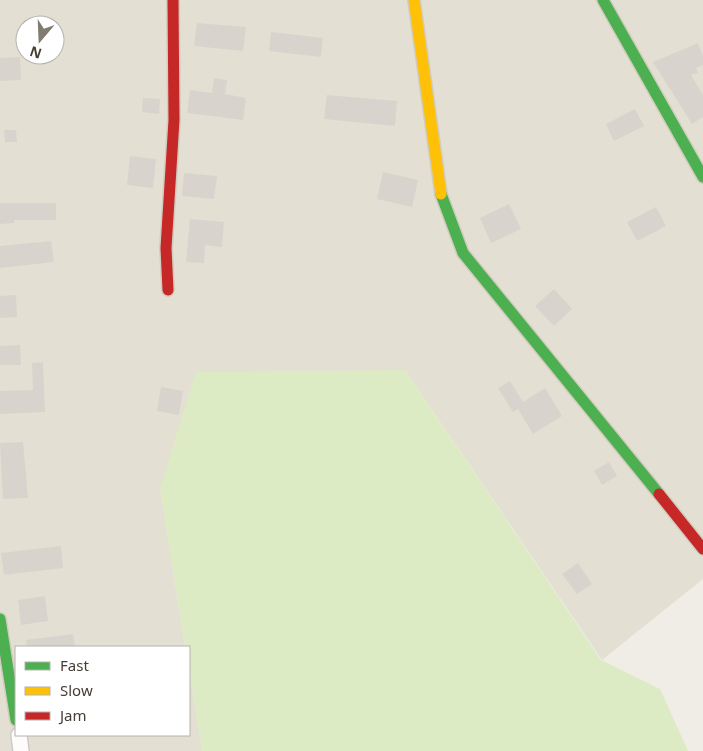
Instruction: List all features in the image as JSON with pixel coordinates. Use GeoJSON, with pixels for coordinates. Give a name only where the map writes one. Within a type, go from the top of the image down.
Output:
{"type":"FeatureCollection","features":[{"type":"Feature","properties":{"kind":"street"},"geometry":{"type":"LineString","coordinates":[[168,290],[166,248],[174,120],[173,0]]}},
{"type":"Feature","properties":{"kind":"street"},"geometry":{"type":"LineString","coordinates":[[414,0],[441,198],[463,253],[703,549]]}},
{"type":"Feature","properties":{"kind":"street"},"geometry":{"type":"LineString","coordinates":[[603,0],[703,177]]}},
{"type":"Feature","properties":{"kind":"street"},"geometry":{"type":"LineString","coordinates":[[0,618],[15,714]]}},
{"type":"Feature","properties":{"kind":"street"},"geometry":{"type":"LineString","coordinates":[[19,736],[21,751]]}},
{"type":"Feature","properties":{"kind":"shaded area"},"geometry":{"type":"Polygon","coordinates":[[[0,0],[703,0],[703,579],[602,660],[405,370],[160,489],[185,646],[15,646],[15,736],[190,736],[190,674],[202,751],[0,751],[0,0]]]}},
{"type":"Feature","properties":{"kind":"green space"},"geometry":{"type":"Polygon","coordinates":[[[405,370],[601,660],[660,689],[688,751],[202,751],[190,674],[190,646],[185,646],[160,489],[196,372],[405,370]]]}},
{"type":"Feature","properties":{"kind":"building"},"geometry":{"type":"Polygon","coordinates":[[[197,23],[246,27],[243,51],[194,46],[197,23]]]}},
{"type":"Feature","properties":{"kind":"building"},"geometry":{"type":"Polygon","coordinates":[[[271,32],[323,38],[321,57],[269,51],[271,32]]]}},
{"type":"Feature","properties":{"kind":"building"},"geometry":{"type":"Polygon","coordinates":[[[698,43],[703,56],[703,65],[696,68],[698,73],[691,75],[703,95],[703,117],[692,124],[653,62],[698,43]]]}},
{"type":"Feature","properties":{"kind":"building"},"geometry":{"type":"Polygon","coordinates":[[[15,57],[15,65],[20,65],[21,80],[0,81],[0,58],[15,57]]]}},
{"type":"Feature","properties":{"kind":"building"},"geometry":{"type":"Polygon","coordinates":[[[214,78],[227,80],[225,94],[246,98],[243,120],[187,113],[190,90],[212,93],[214,78]]]}},
{"type":"Feature","properties":{"kind":"building"},"geometry":{"type":"Polygon","coordinates":[[[327,95],[397,101],[395,126],[324,119],[327,95]]]}},
{"type":"Feature","properties":{"kind":"building"},"geometry":{"type":"Polygon","coordinates":[[[143,98],[160,99],[159,114],[142,112],[143,98]]]}},
{"type":"Feature","properties":{"kind":"building"},"geometry":{"type":"Polygon","coordinates":[[[635,109],[644,126],[614,141],[606,124],[635,109]]]}},
{"type":"Feature","properties":{"kind":"building"},"geometry":{"type":"Polygon","coordinates":[[[4,130],[16,130],[17,142],[5,142],[4,130]]]}},
{"type":"Feature","properties":{"kind":"building"},"geometry":{"type":"Polygon","coordinates":[[[130,156],[156,159],[153,188],[127,185],[130,156]]]}},
{"type":"Feature","properties":{"kind":"building"},"geometry":{"type":"Polygon","coordinates":[[[383,172],[418,180],[412,207],[377,199],[383,172]]]}},
{"type":"Feature","properties":{"kind":"building"},"geometry":{"type":"Polygon","coordinates":[[[184,173],[217,176],[214,199],[182,196],[184,173]]]}},
{"type":"Feature","properties":{"kind":"building"},"geometry":{"type":"Polygon","coordinates":[[[0,203],[56,203],[56,220],[14,220],[14,223],[0,224],[0,203]]]}},
{"type":"Feature","properties":{"kind":"building"},"geometry":{"type":"Polygon","coordinates":[[[509,204],[521,229],[491,243],[480,218],[509,204]]]}},
{"type":"Feature","properties":{"kind":"building"},"geometry":{"type":"Polygon","coordinates":[[[656,207],[666,226],[637,241],[627,222],[656,207]]]}},
{"type":"Feature","properties":{"kind":"building"},"geometry":{"type":"Polygon","coordinates":[[[190,219],[224,222],[222,247],[205,245],[204,263],[186,262],[190,219]]]}},
{"type":"Feature","properties":{"kind":"building"},"geometry":{"type":"Polygon","coordinates":[[[51,241],[54,262],[0,268],[0,246],[51,241]]]}},
{"type":"Feature","properties":{"kind":"building"},"geometry":{"type":"Polygon","coordinates":[[[554,289],[572,309],[554,326],[535,306],[554,289]]]}},
{"type":"Feature","properties":{"kind":"building"},"geometry":{"type":"Polygon","coordinates":[[[16,295],[17,317],[0,318],[0,296],[16,295]]]}},
{"type":"Feature","properties":{"kind":"building"},"geometry":{"type":"Polygon","coordinates":[[[20,345],[21,365],[0,365],[0,346],[20,345]]]}},
{"type":"Feature","properties":{"kind":"building"},"geometry":{"type":"Polygon","coordinates":[[[43,362],[45,412],[0,414],[0,391],[33,390],[32,363],[43,362]]]}},
{"type":"Feature","properties":{"kind":"building"},"geometry":{"type":"Polygon","coordinates":[[[510,381],[523,402],[545,388],[562,416],[533,434],[518,409],[513,412],[498,388],[510,381]]]}},
{"type":"Feature","properties":{"kind":"building"},"geometry":{"type":"Polygon","coordinates":[[[161,387],[183,391],[179,415],[157,411],[161,387]]]}},
{"type":"Feature","properties":{"kind":"building"},"geometry":{"type":"Polygon","coordinates":[[[23,442],[28,498],[3,499],[0,443],[23,442]]]}},
{"type":"Feature","properties":{"kind":"building"},"geometry":{"type":"Polygon","coordinates":[[[609,462],[617,476],[602,485],[594,471],[609,462]]]}},
{"type":"Feature","properties":{"kind":"building"},"geometry":{"type":"Polygon","coordinates":[[[61,546],[63,568],[4,575],[1,553],[61,546]]]}},
{"type":"Feature","properties":{"kind":"building"},"geometry":{"type":"Polygon","coordinates":[[[578,563],[592,584],[577,594],[562,574],[578,563]]]}},
{"type":"Feature","properties":{"kind":"building"},"geometry":{"type":"Polygon","coordinates":[[[45,596],[48,621],[21,625],[18,600],[45,596]]]}},
{"type":"Feature","properties":{"kind":"building"},"geometry":{"type":"Polygon","coordinates":[[[73,634],[75,646],[27,646],[26,640],[73,634]]]}},
{"type":"Feature","properties":{"kind":"traffic: fast"},"geometry":{"type":"LineString","coordinates":[[603,0],[703,177]]}},
{"type":"Feature","properties":{"kind":"traffic: fast"},"geometry":{"type":"LineString","coordinates":[[441,194],[463,253],[659,494]]}},
{"type":"Feature","properties":{"kind":"traffic: fast"},"geometry":{"type":"LineString","coordinates":[[0,619],[15,714]]}},
{"type":"Feature","properties":{"kind":"traffic: slow"},"geometry":{"type":"LineString","coordinates":[[414,0],[441,194]]}},
{"type":"Feature","properties":{"kind":"traffic: jam"},"geometry":{"type":"LineString","coordinates":[[168,290],[166,248],[174,120],[173,0]]}},
{"type":"Feature","properties":{"kind":"traffic: jam"},"geometry":{"type":"LineString","coordinates":[[659,494],[703,549]]}}]}
